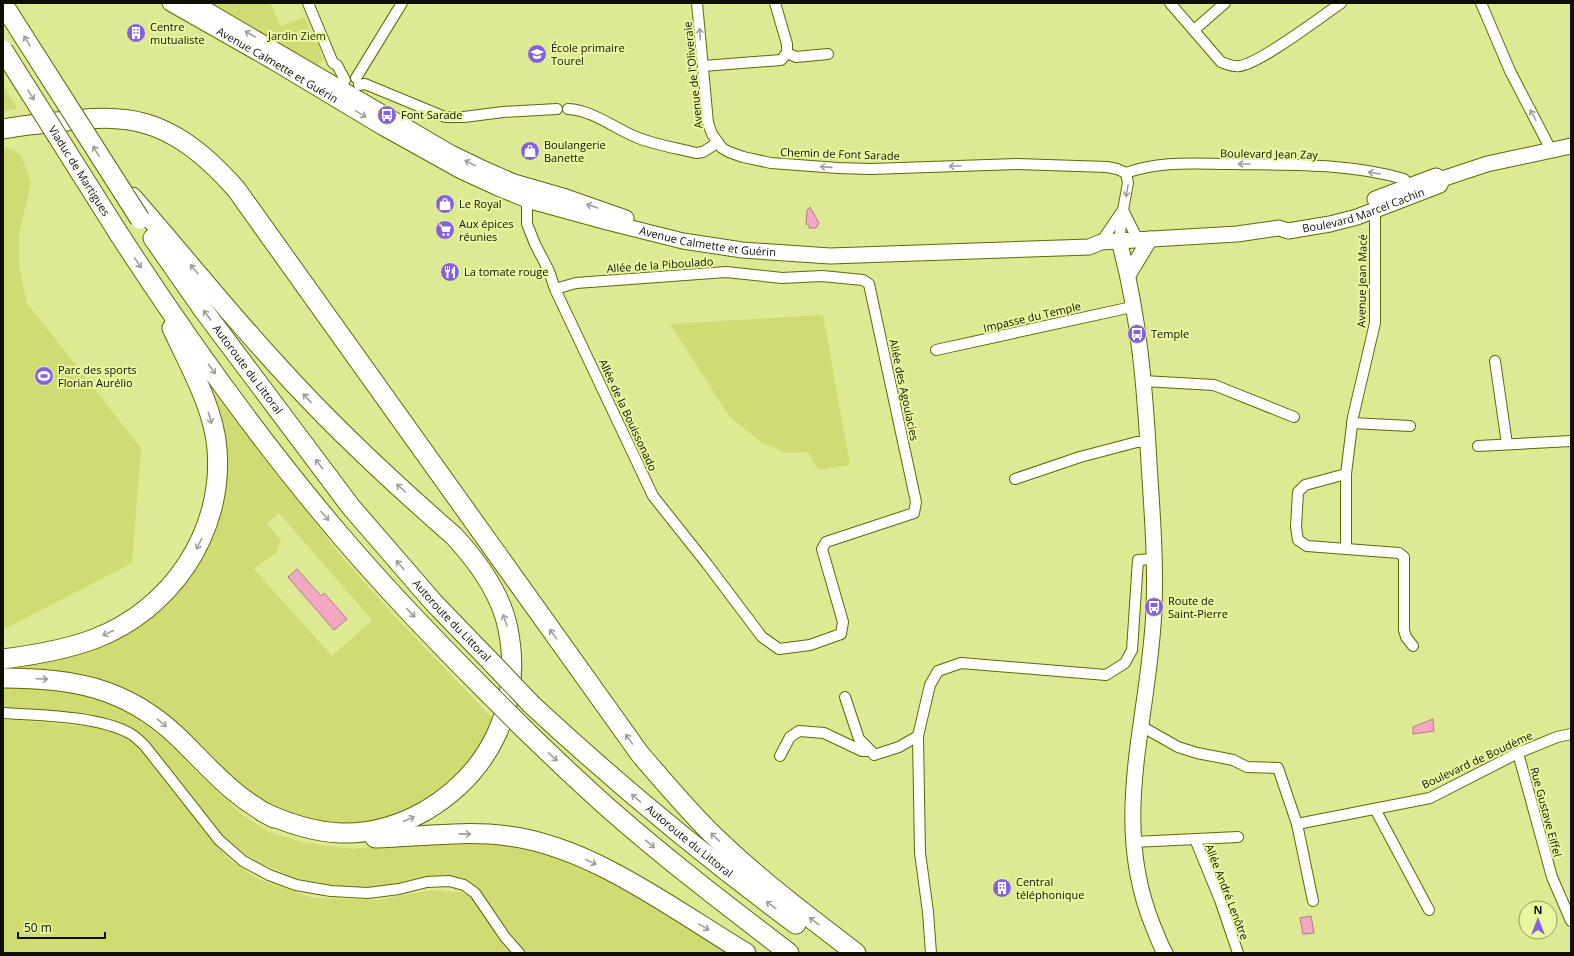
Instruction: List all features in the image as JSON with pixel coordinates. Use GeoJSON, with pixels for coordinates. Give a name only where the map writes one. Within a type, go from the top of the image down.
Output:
{"type":"FeatureCollection","features":[{"type":"Feature","properties":{"kind":"highway"},"geometry":{"type":"LineString","coordinates":[[3,4],[107,168],[144,217],[313,404],[354,445],[454,536],[466,549],[490,582],[500,604],[508,628],[512,673],[507,706],[501,725],[492,744],[473,772],[456,790],[418,815],[398,824],[355,832],[328,832],[302,828],[263,812]]}},
{"type":"Feature","properties":{"kind":"highway","name":"Viaduc de Martigues"},"geometry":{"type":"LineString","coordinates":[[3,50],[156,292]]}},
{"type":"Feature","properties":{"kind":"highway"},"geometry":{"type":"LineString","coordinates":[[3,129],[93,118],[119,118],[162,129],[177,136],[200,152],[212,163],[236,189],[640,754],[678,798],[746,866],[786,900],[856,953]]}},
{"type":"Feature","properties":{"kind":"highway","name":"Autoroute du Littoral"},"geometry":{"type":"LineString","coordinates":[[144,217],[204,311],[351,507],[434,603],[532,705],[617,782],[746,887],[836,953]]}},
{"type":"Feature","properties":{"kind":"highway"},"geometry":{"type":"LineString","coordinates":[[3,659],[46,652],[95,639],[130,621],[147,609],[176,580],[190,561],[201,540],[215,495],[217,449],[207,407],[156,292]]}},
{"type":"Feature","properties":{"kind":"highway"},"geometry":{"type":"LineString","coordinates":[[156,292],[253,426],[296,482],[342,537],[430,634],[525,730],[612,811],[708,891],[789,953]]}},
{"type":"Feature","properties":{"kind":"highway"},"geometry":{"type":"LineString","coordinates":[[3,678],[52,680],[79,684],[111,692],[129,701],[160,721],[236,794],[263,812],[289,825],[308,832],[348,838],[435,834],[482,834],[507,835],[540,842],[568,852],[621,877],[746,953]]}},
{"type":"Feature","properties":{"kind":"main road","name":"Avenue Calmette et Guérin"},"geometry":{"type":"LineString","coordinates":[[170,3],[349,88],[451,153],[480,167],[514,182],[566,197],[635,221],[688,235],[738,244],[789,248],[855,249],[1087,237],[1092,237],[1100,242]]}},
{"type":"Feature","properties":{"kind":"main road","name":"Avenue Calmette et Guérin"},"geometry":{"type":"LineString","coordinates":[[195,3],[321,76],[349,88],[434,157],[498,188],[527,200],[607,222],[683,241],[742,250],[830,256],[1091,247],[1100,242],[1119,241]]}},
{"type":"Feature","properties":{"kind":"main road","name":"Boulevard Marcel Cachin"},"geometry":{"type":"LineString","coordinates":[[1119,241],[1237,234],[1279,228],[1288,231],[1330,224],[1357,217],[1373,205],[1410,191],[1436,176],[1442,179],[1487,164],[1571,146]]}},
{"type":"Feature","properties":{"kind":"main road"},"geometry":{"type":"LineString","coordinates":[[1128,275],[1144,239]]}},
{"type":"Feature","properties":{"kind":"main road"},"geometry":{"type":"LineString","coordinates":[[1119,241],[1128,275],[1143,381],[1148,442],[1154,559],[1152,642],[1134,775],[1132,810],[1133,842],[1136,870],[1143,900],[1165,953]]}},
{"type":"Feature","properties":{"kind":"street"},"geometry":{"type":"LineString","coordinates":[[308,3],[333,63],[337,65],[349,88]]}},
{"type":"Feature","properties":{"kind":"street"},"geometry":{"type":"LineString","coordinates":[[349,88],[402,3]]}},
{"type":"Feature","properties":{"kind":"street","name":"Avenue de l'Oliveraie"},"geometry":{"type":"LineString","coordinates":[[697,3],[708,123],[717,143]]}},
{"type":"Feature","properties":{"kind":"street"},"geometry":{"type":"LineString","coordinates":[[703,66],[781,60],[787,53],[788,44],[774,3]]}},
{"type":"Feature","properties":{"kind":"street"},"geometry":{"type":"LineString","coordinates":[[1170,3],[1221,62],[1230,66],[1248,64],[1267,53],[1341,3]]}},
{"type":"Feature","properties":{"kind":"street"},"geometry":{"type":"LineString","coordinates":[[1194,30],[1225,3]]}},
{"type":"Feature","properties":{"kind":"street"},"geometry":{"type":"LineString","coordinates":[[1481,3],[1510,71],[1551,150]]}},
{"type":"Feature","properties":{"kind":"street"},"geometry":{"type":"LineString","coordinates":[[787,53],[796,57],[828,54]]}},
{"type":"Feature","properties":{"kind":"street"},"geometry":{"type":"LineString","coordinates":[[321,76],[333,63]]}},
{"type":"Feature","properties":{"kind":"street"},"geometry":{"type":"LineString","coordinates":[[349,88],[365,84],[445,117],[464,117],[503,112],[557,110]]}},
{"type":"Feature","properties":{"kind":"street"},"geometry":{"type":"LineString","coordinates":[[568,109],[589,114],[649,142],[696,153],[703,152],[717,143]]}},
{"type":"Feature","properties":{"kind":"street","name":"Chemin de Font Sarade"},"geometry":{"type":"LineString","coordinates":[[717,143],[729,152],[771,163],[838,168],[871,169],[994,165],[1107,167],[1126,173]]}},
{"type":"Feature","properties":{"kind":"street","name":"Boulevard Jean Zay"},"geometry":{"type":"LineString","coordinates":[[1126,173],[1143,167],[1163,164],[1289,165],[1343,168],[1385,174],[1404,179],[1410,191]]}},
{"type":"Feature","properties":{"kind":"street"},"geometry":{"type":"LineString","coordinates":[[1119,241],[1128,183],[1126,173]]}},
{"type":"Feature","properties":{"kind":"street"},"geometry":{"type":"LineString","coordinates":[[514,182],[527,200]]}},
{"type":"Feature","properties":{"kind":"street","name":"Allée de la Bouissonado"},"geometry":{"type":"LineString","coordinates":[[527,200],[527,224],[535,244],[549,271],[555,290],[653,496],[762,637]]}},
{"type":"Feature","properties":{"kind":"street","name":"Avenue Jean Macé"},"geometry":{"type":"LineString","coordinates":[[1346,548],[1346,474],[1352,423],[1375,323],[1373,205]]}},
{"type":"Feature","properties":{"kind":"street"},"geometry":{"type":"LineString","coordinates":[[1123,210],[1144,239]]}},
{"type":"Feature","properties":{"kind":"street"},"geometry":{"type":"LineString","coordinates":[[1100,242],[1123,210]]}},
{"type":"Feature","properties":{"kind":"street","name":"Allée de la Piboulado"},"geometry":{"type":"LineString","coordinates":[[555,290],[576,283],[726,272],[782,278],[822,276],[863,280]]}},
{"type":"Feature","properties":{"kind":"street","name":"Allée des Agoulacies"},"geometry":{"type":"LineString","coordinates":[[762,637],[780,648],[810,645],[840,634],[844,622],[822,549],[826,542],[914,513],[916,502],[869,284],[863,280]]}},
{"type":"Feature","properties":{"kind":"street","name":"Impasse du Temple"},"geometry":{"type":"LineString","coordinates":[[936,350],[1132,307]]}},
{"type":"Feature","properties":{"kind":"street"},"geometry":{"type":"LineString","coordinates":[[1495,362],[1507,444]]}},
{"type":"Feature","properties":{"kind":"street"},"geometry":{"type":"LineString","coordinates":[[1143,381],[1214,385],[1294,416]]}},
{"type":"Feature","properties":{"kind":"street"},"geometry":{"type":"LineString","coordinates":[[1352,423],[1410,426]]}},
{"type":"Feature","properties":{"kind":"street"},"geometry":{"type":"LineString","coordinates":[[1478,446],[1571,441]]}},
{"type":"Feature","properties":{"kind":"street"},"geometry":{"type":"LineString","coordinates":[[1015,478],[1080,457],[1137,442],[1148,442]]}},
{"type":"Feature","properties":{"kind":"street"},"geometry":{"type":"LineString","coordinates":[[1346,474],[1305,485],[1298,492],[1296,527],[1298,540],[1307,546],[1399,553],[1404,558],[1404,630],[1406,637],[1413,646]]}},
{"type":"Feature","properties":{"kind":"street"},"geometry":{"type":"LineString","coordinates":[[931,953],[928,912],[920,853],[918,736],[930,685],[938,671],[961,663],[1106,675],[1125,663],[1132,650],[1138,560],[1154,559]]}},
{"type":"Feature","properties":{"kind":"street"},"geometry":{"type":"LineString","coordinates":[[845,697],[859,739],[874,755],[899,747],[918,736]]}},
{"type":"Feature","properties":{"kind":"street"},"geometry":{"type":"LineString","coordinates":[[3,713],[35,714],[90,721],[113,726],[131,734],[145,746],[219,840],[243,861],[268,874],[296,885],[331,891],[368,893],[399,889],[427,882],[449,881],[464,886],[475,893],[518,953]]}},
{"type":"Feature","properties":{"kind":"street"},"geometry":{"type":"LineString","coordinates":[[1141,726],[1178,747],[1197,753],[1234,760],[1247,767],[1278,768],[1297,824],[1313,901]]}},
{"type":"Feature","properties":{"kind":"street"},"geometry":{"type":"LineString","coordinates":[[780,756],[790,737],[799,731],[824,733],[862,751],[871,751]]}},
{"type":"Feature","properties":{"kind":"street","name":"Boulevard de Boudème"},"geometry":{"type":"LineString","coordinates":[[1297,824],[1430,798],[1518,753],[1557,737],[1571,734]]}},
{"type":"Feature","properties":{"kind":"street","name":"Rue Gustave Eiffel"},"geometry":{"type":"LineString","coordinates":[[1518,753],[1552,877],[1571,921]]}},
{"type":"Feature","properties":{"kind":"street"},"geometry":{"type":"LineString","coordinates":[[1375,809],[1429,910]]}},
{"type":"Feature","properties":{"kind":"street"},"geometry":{"type":"LineString","coordinates":[[1133,842],[1238,837]]}},
{"type":"Feature","properties":{"kind":"street","name":"Allée André Lenôtre"},"geometry":{"type":"LineString","coordinates":[[1195,839],[1220,900],[1238,953]]}},
{"type":"Feature","properties":{"kind":"green space","name":"Jardin Ziem"},"geometry":{"type":"Polygon","coordinates":[[[206,3],[270,3],[281,26],[304,17],[319,47],[323,59],[318,65],[273,39],[267,39],[206,3]]]}},
{"type":"Feature","properties":{"kind":"green space"},"geometry":{"type":"Polygon","coordinates":[[[3,85],[17,109],[3,111],[3,85]]]}},
{"type":"Feature","properties":{"kind":"green space","name":"Parc des sports Florian Aurélio"},"geometry":{"type":"Polygon","coordinates":[[[6,147],[21,155],[31,183],[19,234],[19,266],[27,303],[141,448],[132,563],[3,630],[3,148],[6,147]]]}},
{"type":"Feature","properties":{"kind":"green space"},"geometry":{"type":"Polygon","coordinates":[[[823,315],[850,465],[818,470],[808,452],[786,453],[761,442],[729,416],[670,324],[823,315]]]}},
{"type":"Feature","properties":{"kind":"green space"},"geometry":{"type":"Polygon","coordinates":[[[215,395],[337,551],[387,608],[494,720],[483,744],[469,765],[443,790],[415,808],[382,820],[351,826],[318,824],[287,815],[255,798],[222,771],[171,719],[3,671],[3,666],[148,618],[179,591],[204,551],[212,396],[215,395]],[[279,513],[267,523],[281,541],[276,553],[254,569],[332,656],[372,620],[279,513]]]}},
{"type":"Feature","properties":{"kind":"green space"},"geometry":{"type":"Polygon","coordinates":[[[3,688],[34,688],[87,695],[127,711],[163,738],[241,814],[269,832],[302,842],[353,849],[457,839],[503,842],[551,854],[627,891],[729,953],[525,953],[484,896],[465,879],[450,876],[431,876],[388,886],[344,887],[295,878],[251,859],[225,838],[147,741],[104,719],[24,708],[3,707],[3,688]]]}},
{"type":"Feature","properties":{"kind":"green space"},"geometry":{"type":"Polygon","coordinates":[[[3,720],[18,720],[99,728],[126,737],[147,755],[163,773],[228,859],[258,879],[313,898],[377,900],[432,890],[469,893],[512,953],[3,953],[3,720]]]}},
{"type":"Feature","properties":{"kind":"shaded area"},"geometry":{"type":"Polygon","coordinates":[[[810,207],[819,223],[816,228],[809,228],[809,225],[806,224],[807,210],[810,207]]]}},
{"type":"Feature","properties":{"kind":"shaded area"},"geometry":{"type":"Polygon","coordinates":[[[297,569],[321,596],[324,593],[347,619],[334,630],[288,577],[297,569]]]}},
{"type":"Feature","properties":{"kind":"shaded area"},"geometry":{"type":"Polygon","coordinates":[[[1433,719],[1434,731],[1413,734],[1413,727],[1433,719]]]}},
{"type":"Feature","properties":{"kind":"shaded area"},"geometry":{"type":"Polygon","coordinates":[[[1311,916],[1314,933],[1303,934],[1300,918],[1311,916]]]}},
{"type":"Feature","properties":{"kind":"place","name":"Centre mutualiste"},"geometry":{"type":"Point","coordinates":[136,33]}},
{"type":"Feature","properties":{"kind":"place","name":"École primaire Tourel"},"geometry":{"type":"Point","coordinates":[537,54]}},
{"type":"Feature","properties":{"kind":"place","name":"Font Sarade"},"geometry":{"type":"Point","coordinates":[387,115]}},
{"type":"Feature","properties":{"kind":"place","name":"Boulangerie Banette"},"geometry":{"type":"Point","coordinates":[530,151]}},
{"type":"Feature","properties":{"kind":"place","name":"Le Royal"},"geometry":{"type":"Point","coordinates":[445,204]}},
{"type":"Feature","properties":{"kind":"place","name":"Aux épices réunies"},"geometry":{"type":"Point","coordinates":[445,230]}},
{"type":"Feature","properties":{"kind":"place","name":"La tomate rouge"},"geometry":{"type":"Point","coordinates":[450,272]}},
{"type":"Feature","properties":{"kind":"place","name":"Temple"},"geometry":{"type":"Point","coordinates":[1137,334]}},
{"type":"Feature","properties":{"kind":"place","name":"Parc des sports Florian Aurélio"},"geometry":{"type":"Point","coordinates":[44,376]}},
{"type":"Feature","properties":{"kind":"place","name":"Route de Saint-Pierre"},"geometry":{"type":"Point","coordinates":[1154,607]}},
{"type":"Feature","properties":{"kind":"place","name":"Central téléphonique"},"geometry":{"type":"Point","coordinates":[1002,888]}}]}
